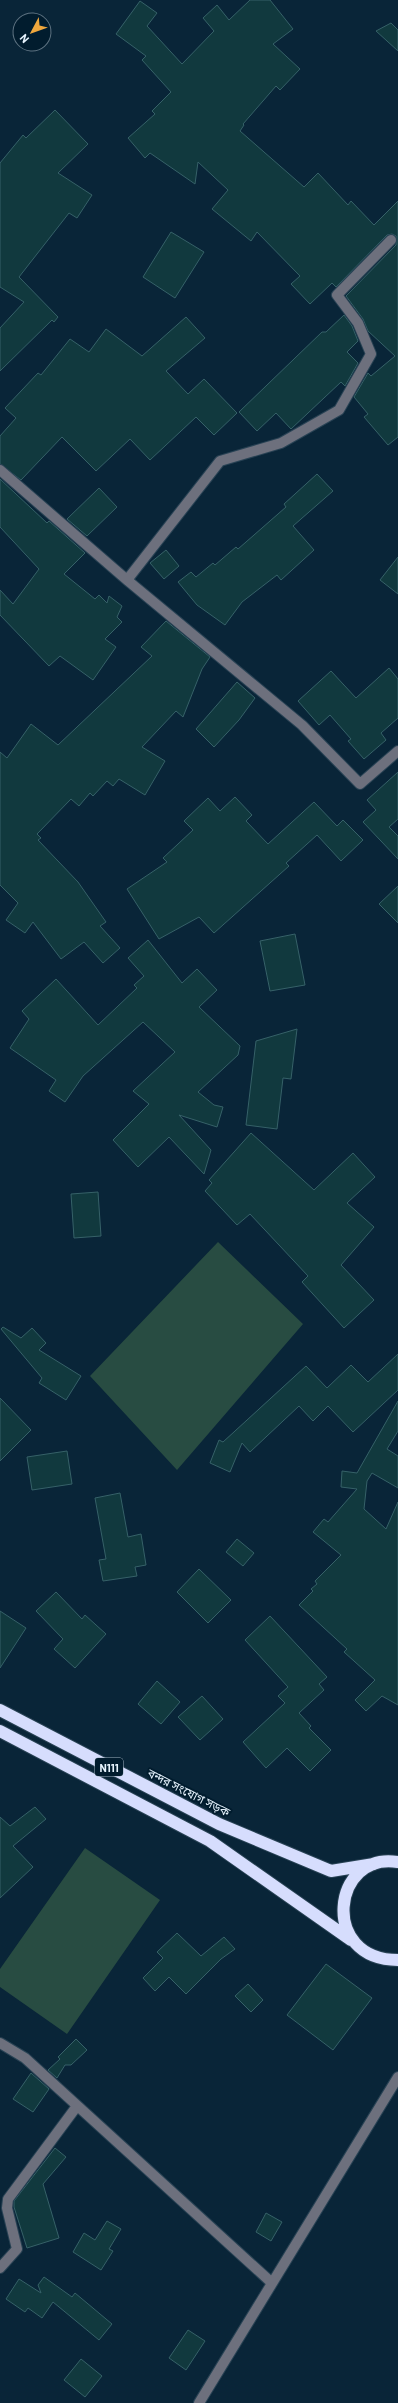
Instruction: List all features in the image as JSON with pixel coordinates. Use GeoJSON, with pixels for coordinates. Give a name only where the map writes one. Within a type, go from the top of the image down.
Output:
{"type":"FeatureCollection","features":[{"type":"Feature","properties":{"kind":"highway","name":"বন্দর সংযোগ সড়ক"},"geometry":{"type":"LineString","coordinates":[[0,1710],[219,1824],[331,1871],[374,1864]]}},
{"type":"Feature","properties":{"kind":"highway","name":"N111"},"geometry":{"type":"LineString","coordinates":[[0,1731],[210,1841],[351,1940],[361,1950],[372,1956],[386,1960],[398,1960]]}},
{"type":"Feature","properties":{"kind":"highway","name":"N111"},"geometry":{"type":"LineString","coordinates":[[351,1940],[345,1926],[342,1911],[344,1896],[351,1883],[361,1872],[374,1864],[397,1861]]}},
{"type":"Feature","properties":{"kind":"street"},"geometry":{"type":"LineString","coordinates":[[127,580],[220,461],[281,444],[339,410],[371,354],[358,323],[338,295],[391,240]]}},
{"type":"Feature","properties":{"kind":"street"},"geometry":{"type":"LineString","coordinates":[[0,470],[127,580],[302,725],[360,784],[398,751]]}},
{"type":"Feature","properties":{"kind":"street"},"geometry":{"type":"LineString","coordinates":[[0,2043],[25,2058],[272,2283]]}},
{"type":"Feature","properties":{"kind":"street"},"geometry":{"type":"LineString","coordinates":[[199,2403],[398,2077]]}},
{"type":"Feature","properties":{"kind":"street"},"geometry":{"type":"LineString","coordinates":[[0,2268],[17,2249],[7,2208],[8,2199],[77,2106]]}},
{"type":"Feature","properties":{"kind":"shaded area"},"geometry":{"type":"Polygon","coordinates":[[[218,1242],[303,1324],[177,1470],[90,1376],[218,1242]]]}},
{"type":"Feature","properties":{"kind":"shaded area"},"geometry":{"type":"Polygon","coordinates":[[[85,1848],[160,1900],[67,2034],[0,1987],[0,1969],[85,1848]]]}},
{"type":"Feature","properties":{"kind":"building"},"geometry":{"type":"Polygon","coordinates":[[[250,0],[270,0],[293,29],[273,44],[300,69],[280,90],[276,86],[243,124],[244,125],[240,131],[304,187],[318,173],[348,205],[351,201],[374,225],[398,201],[398,437],[388,445],[364,417],[368,414],[354,397],[368,373],[371,376],[395,356],[368,331],[363,319],[346,296],[396,245],[396,236],[392,234],[387,235],[336,287],[332,283],[310,304],[291,284],[300,276],[257,232],[251,241],[212,209],[228,190],[198,162],[195,184],[150,153],[145,158],[128,138],[155,114],[152,111],[171,92],[142,60],[146,56],[116,34],[140,1],[157,13],[147,26],[182,64],[214,31],[203,18],[217,5],[229,20],[250,0]]]}},
{"type":"Feature","properties":{"kind":"building"},"geometry":{"type":"Polygon","coordinates":[[[391,23],[398,30],[398,51],[376,31],[391,23]]]}},
{"type":"Feature","properties":{"kind":"building"},"geometry":{"type":"Polygon","coordinates":[[[55,110],[88,144],[58,173],[92,195],[77,218],[69,213],[19,277],[58,317],[54,322],[52,320],[0,371],[0,328],[24,302],[0,287],[0,163],[23,135],[26,138],[55,110]]]}},
{"type":"Feature","properties":{"kind":"building"},"geometry":{"type":"Polygon","coordinates":[[[171,232],[204,252],[175,298],[143,277],[171,232]]]}},
{"type":"Feature","properties":{"kind":"building"},"geometry":{"type":"Polygon","coordinates":[[[344,315],[352,326],[358,341],[347,352],[358,363],[345,386],[341,382],[291,429],[276,413],[257,431],[239,412],[322,332],[326,332],[344,315]]]}},
{"type":"Feature","properties":{"kind":"building"},"geometry":{"type":"Polygon","coordinates":[[[186,317],[205,338],[166,371],[188,394],[204,379],[237,413],[214,435],[196,417],[150,460],[130,439],[96,471],[62,437],[21,480],[0,464],[0,436],[16,418],[5,408],[38,373],[41,375],[70,339],[89,352],[106,329],[142,356],[186,317]]]}},
{"type":"Feature","properties":{"kind":"building"},"geometry":{"type":"Polygon","coordinates":[[[317,474],[333,491],[293,526],[314,550],[281,580],[277,575],[242,602],[225,625],[197,605],[178,582],[191,572],[196,577],[213,563],[215,565],[236,547],[238,549],[286,507],[284,504],[317,474]]]}},
{"type":"Feature","properties":{"kind":"building"},"geometry":{"type":"Polygon","coordinates":[[[0,479],[47,523],[49,521],[85,553],[64,574],[95,599],[99,595],[107,603],[109,596],[122,606],[117,617],[122,622],[105,639],[116,647],[93,680],[60,656],[49,666],[0,615],[0,590],[13,604],[39,569],[0,527],[0,479]]]}},
{"type":"Feature","properties":{"kind":"building"},"geometry":{"type":"Polygon","coordinates":[[[99,488],[117,507],[87,536],[67,519],[99,488]]]}},
{"type":"Feature","properties":{"kind":"building"},"geometry":{"type":"Polygon","coordinates":[[[166,550],[179,566],[164,579],[150,563],[166,550]]]}},
{"type":"Feature","properties":{"kind":"building"},"geometry":{"type":"Polygon","coordinates":[[[398,557],[398,594],[380,580],[398,557]]]}},
{"type":"Feature","properties":{"kind":"building"},"geometry":{"type":"Polygon","coordinates":[[[166,621],[210,657],[202,669],[183,717],[176,711],[142,747],[165,761],[145,795],[119,779],[113,786],[107,781],[93,796],[90,793],[79,806],[71,799],[37,834],[41,838],[38,840],[78,882],[106,922],[100,926],[120,948],[103,963],[84,942],[61,959],[33,922],[25,933],[6,920],[18,903],[0,885],[0,752],[7,758],[31,724],[58,745],[152,656],[141,647],[166,621]]]}},
{"type":"Feature","properties":{"kind":"building"},"geometry":{"type":"Polygon","coordinates":[[[389,668],[398,679],[398,718],[381,733],[386,740],[364,759],[348,741],[351,739],[330,715],[319,725],[298,701],[331,671],[356,698],[389,668]]]}},
{"type":"Feature","properties":{"kind":"building"},"geometry":{"type":"Polygon","coordinates":[[[237,682],[255,698],[239,720],[214,747],[196,729],[237,682]]]}},
{"type":"Feature","properties":{"kind":"building"},"geometry":{"type":"Polygon","coordinates":[[[398,772],[398,819],[389,827],[398,836],[398,859],[363,822],[376,810],[367,800],[398,772]]]}},
{"type":"Feature","properties":{"kind":"building"},"geometry":{"type":"Polygon","coordinates":[[[235,797],[252,815],[246,821],[268,844],[314,802],[337,826],[343,820],[363,840],[341,861],[317,835],[286,863],[289,866],[214,933],[199,917],[159,939],[127,889],[167,862],[163,858],[193,830],[184,821],[208,798],[220,811],[235,797]]]}},
{"type":"Feature","properties":{"kind":"building"},"geometry":{"type":"Polygon","coordinates":[[[398,886],[398,923],[379,904],[398,886]]]}},
{"type":"Feature","properties":{"kind":"building"},"geometry":{"type":"Polygon","coordinates":[[[295,934],[305,985],[270,991],[260,941],[295,934]]]}},
{"type":"Feature","properties":{"kind":"building"},"geometry":{"type":"Polygon","coordinates":[[[148,940],[182,983],[197,969],[217,990],[199,1007],[240,1046],[238,1055],[198,1092],[214,1105],[223,1107],[217,1127],[179,1115],[211,1150],[204,1174],[169,1137],[138,1167],[113,1140],[149,1104],[133,1091],[175,1052],[143,1022],[83,1076],[65,1102],[49,1091],[56,1080],[10,1048],[29,1019],[22,1011],[56,979],[98,1025],[137,988],[134,985],[144,976],[128,958],[148,940]]]}},
{"type":"Feature","properties":{"kind":"building"},"geometry":{"type":"Polygon","coordinates":[[[297,1029],[291,1079],[283,1078],[277,1129],[246,1125],[256,1041],[297,1029]]]}},
{"type":"Feature","properties":{"kind":"building"},"geometry":{"type":"Polygon","coordinates":[[[251,1133],[314,1190],[353,1153],[375,1177],[347,1203],[374,1227],[341,1265],[374,1300],[344,1328],[302,1282],[308,1276],[250,1214],[237,1225],[205,1191],[212,1183],[209,1180],[251,1133]]]}},
{"type":"Feature","properties":{"kind":"building"},"geometry":{"type":"Polygon","coordinates":[[[98,1192],[101,1236],[74,1238],[71,1194],[98,1192]]]}},
{"type":"Feature","properties":{"kind":"building"},"geometry":{"type":"Polygon","coordinates":[[[3,1327],[21,1338],[32,1328],[46,1343],[39,1350],[81,1376],[66,1400],[39,1383],[42,1378],[1,1329],[3,1327]]]}},
{"type":"Feature","properties":{"kind":"building"},"geometry":{"type":"Polygon","coordinates":[[[398,1354],[398,1390],[353,1432],[328,1406],[313,1421],[299,1406],[250,1452],[242,1443],[230,1472],[210,1463],[219,1440],[223,1442],[306,1366],[327,1388],[351,1365],[368,1382],[398,1354]]]}},
{"type":"Feature","properties":{"kind":"building"},"geometry":{"type":"Polygon","coordinates":[[[0,1398],[31,1430],[0,1461],[0,1398]]]}},
{"type":"Feature","properties":{"kind":"building"},"geometry":{"type":"Polygon","coordinates":[[[398,1401],[398,1431],[387,1449],[398,1456],[398,1488],[372,1473],[367,1481],[364,1509],[386,1529],[398,1502],[398,1705],[382,1696],[366,1711],[355,1700],[375,1680],[344,1652],[347,1649],[299,1605],[313,1591],[311,1589],[317,1584],[315,1581],[341,1555],[313,1532],[324,1519],[328,1522],[357,1489],[341,1487],[342,1471],[357,1473],[398,1401]]]}},
{"type":"Feature","properties":{"kind":"building"},"geometry":{"type":"Polygon","coordinates":[[[67,1451],[72,1484],[32,1490],[27,1457],[67,1451]]]}},
{"type":"Feature","properties":{"kind":"building"},"geometry":{"type":"Polygon","coordinates":[[[120,1493],[128,1537],[141,1534],[146,1565],[135,1567],[137,1576],[103,1581],[99,1560],[106,1559],[95,1498],[120,1493]]]}},
{"type":"Feature","properties":{"kind":"building"},"geometry":{"type":"Polygon","coordinates":[[[237,1539],[254,1553],[243,1566],[226,1552],[237,1539]]]}},
{"type":"Feature","properties":{"kind":"building"},"geometry":{"type":"Polygon","coordinates":[[[199,1569],[231,1600],[208,1623],[177,1592],[199,1569]]]}},
{"type":"Feature","properties":{"kind":"building"},"geometry":{"type":"Polygon","coordinates":[[[56,1592],[82,1619],[85,1615],[106,1634],[75,1668],[54,1649],[63,1639],[36,1611],[56,1592]]]}},
{"type":"Feature","properties":{"kind":"building"},"geometry":{"type":"Polygon","coordinates":[[[0,1611],[26,1628],[0,1668],[0,1611]]]}},
{"type":"Feature","properties":{"kind":"building"},"geometry":{"type":"Polygon","coordinates":[[[270,1616],[327,1677],[319,1684],[324,1690],[299,1713],[311,1726],[309,1728],[331,1750],[310,1771],[287,1748],[266,1768],[243,1742],[285,1703],[278,1696],[288,1687],[245,1640],[270,1616]]]}},
{"type":"Feature","properties":{"kind":"building"},"geometry":{"type":"Polygon","coordinates":[[[157,1681],[180,1702],[161,1724],[138,1704],[157,1681]]]}},
{"type":"Feature","properties":{"kind":"building"},"geometry":{"type":"Polygon","coordinates":[[[202,1696],[223,1719],[200,1740],[178,1717],[202,1696]]]}},
{"type":"Feature","properties":{"kind":"building"},"geometry":{"type":"Polygon","coordinates":[[[35,1807],[46,1819],[13,1846],[33,1867],[0,1898],[0,1817],[10,1826],[35,1807]]]}},
{"type":"Feature","properties":{"kind":"building"},"geometry":{"type":"Polygon","coordinates":[[[177,1933],[201,1956],[224,1937],[235,1949],[221,1959],[186,1994],[169,1977],[155,1991],[143,1978],[163,1958],[157,1952],[177,1933]]]}},
{"type":"Feature","properties":{"kind":"building"},"geometry":{"type":"Polygon","coordinates":[[[326,1964],[372,1998],[333,2050],[287,2015],[326,1964]]]}},
{"type":"Feature","properties":{"kind":"building"},"geometry":{"type":"Polygon","coordinates":[[[248,1984],[263,2000],[251,2012],[235,1996],[248,1984]]]}},
{"type":"Feature","properties":{"kind":"building"},"geometry":{"type":"Polygon","coordinates":[[[76,2039],[87,2050],[71,2065],[65,2065],[57,2078],[48,2070],[60,2059],[58,2057],[76,2039]]]}},
{"type":"Feature","properties":{"kind":"building"},"geometry":{"type":"Polygon","coordinates":[[[31,2073],[49,2089],[33,2112],[13,2099],[31,2073]]]}},
{"type":"Feature","properties":{"kind":"building"},"geometry":{"type":"Polygon","coordinates":[[[55,2148],[66,2157],[43,2184],[59,2238],[27,2248],[14,2207],[14,2201],[55,2148]]]}},
{"type":"Feature","properties":{"kind":"building"},"geometry":{"type":"Polygon","coordinates":[[[266,2213],[282,2222],[271,2241],[256,2232],[266,2213]]]}},
{"type":"Feature","properties":{"kind":"building"},"geometry":{"type":"Polygon","coordinates":[[[107,2221],[121,2229],[109,2249],[113,2251],[101,2270],[73,2252],[84,2233],[95,2240],[107,2221]]]}},
{"type":"Feature","properties":{"kind":"building"},"geometry":{"type":"Polygon","coordinates":[[[44,2277],[72,2297],[75,2293],[112,2324],[99,2340],[53,2302],[42,2318],[28,2308],[25,2312],[6,2299],[19,2279],[41,2293],[38,2285],[44,2277]]]}},
{"type":"Feature","properties":{"kind":"building"},"geometry":{"type":"Polygon","coordinates":[[[188,2330],[205,2341],[186,2370],[169,2358],[188,2330]]]}},
{"type":"Feature","properties":{"kind":"building"},"geometry":{"type":"Polygon","coordinates":[[[81,2359],[102,2376],[85,2397],[64,2380],[81,2359]]]}}]}
